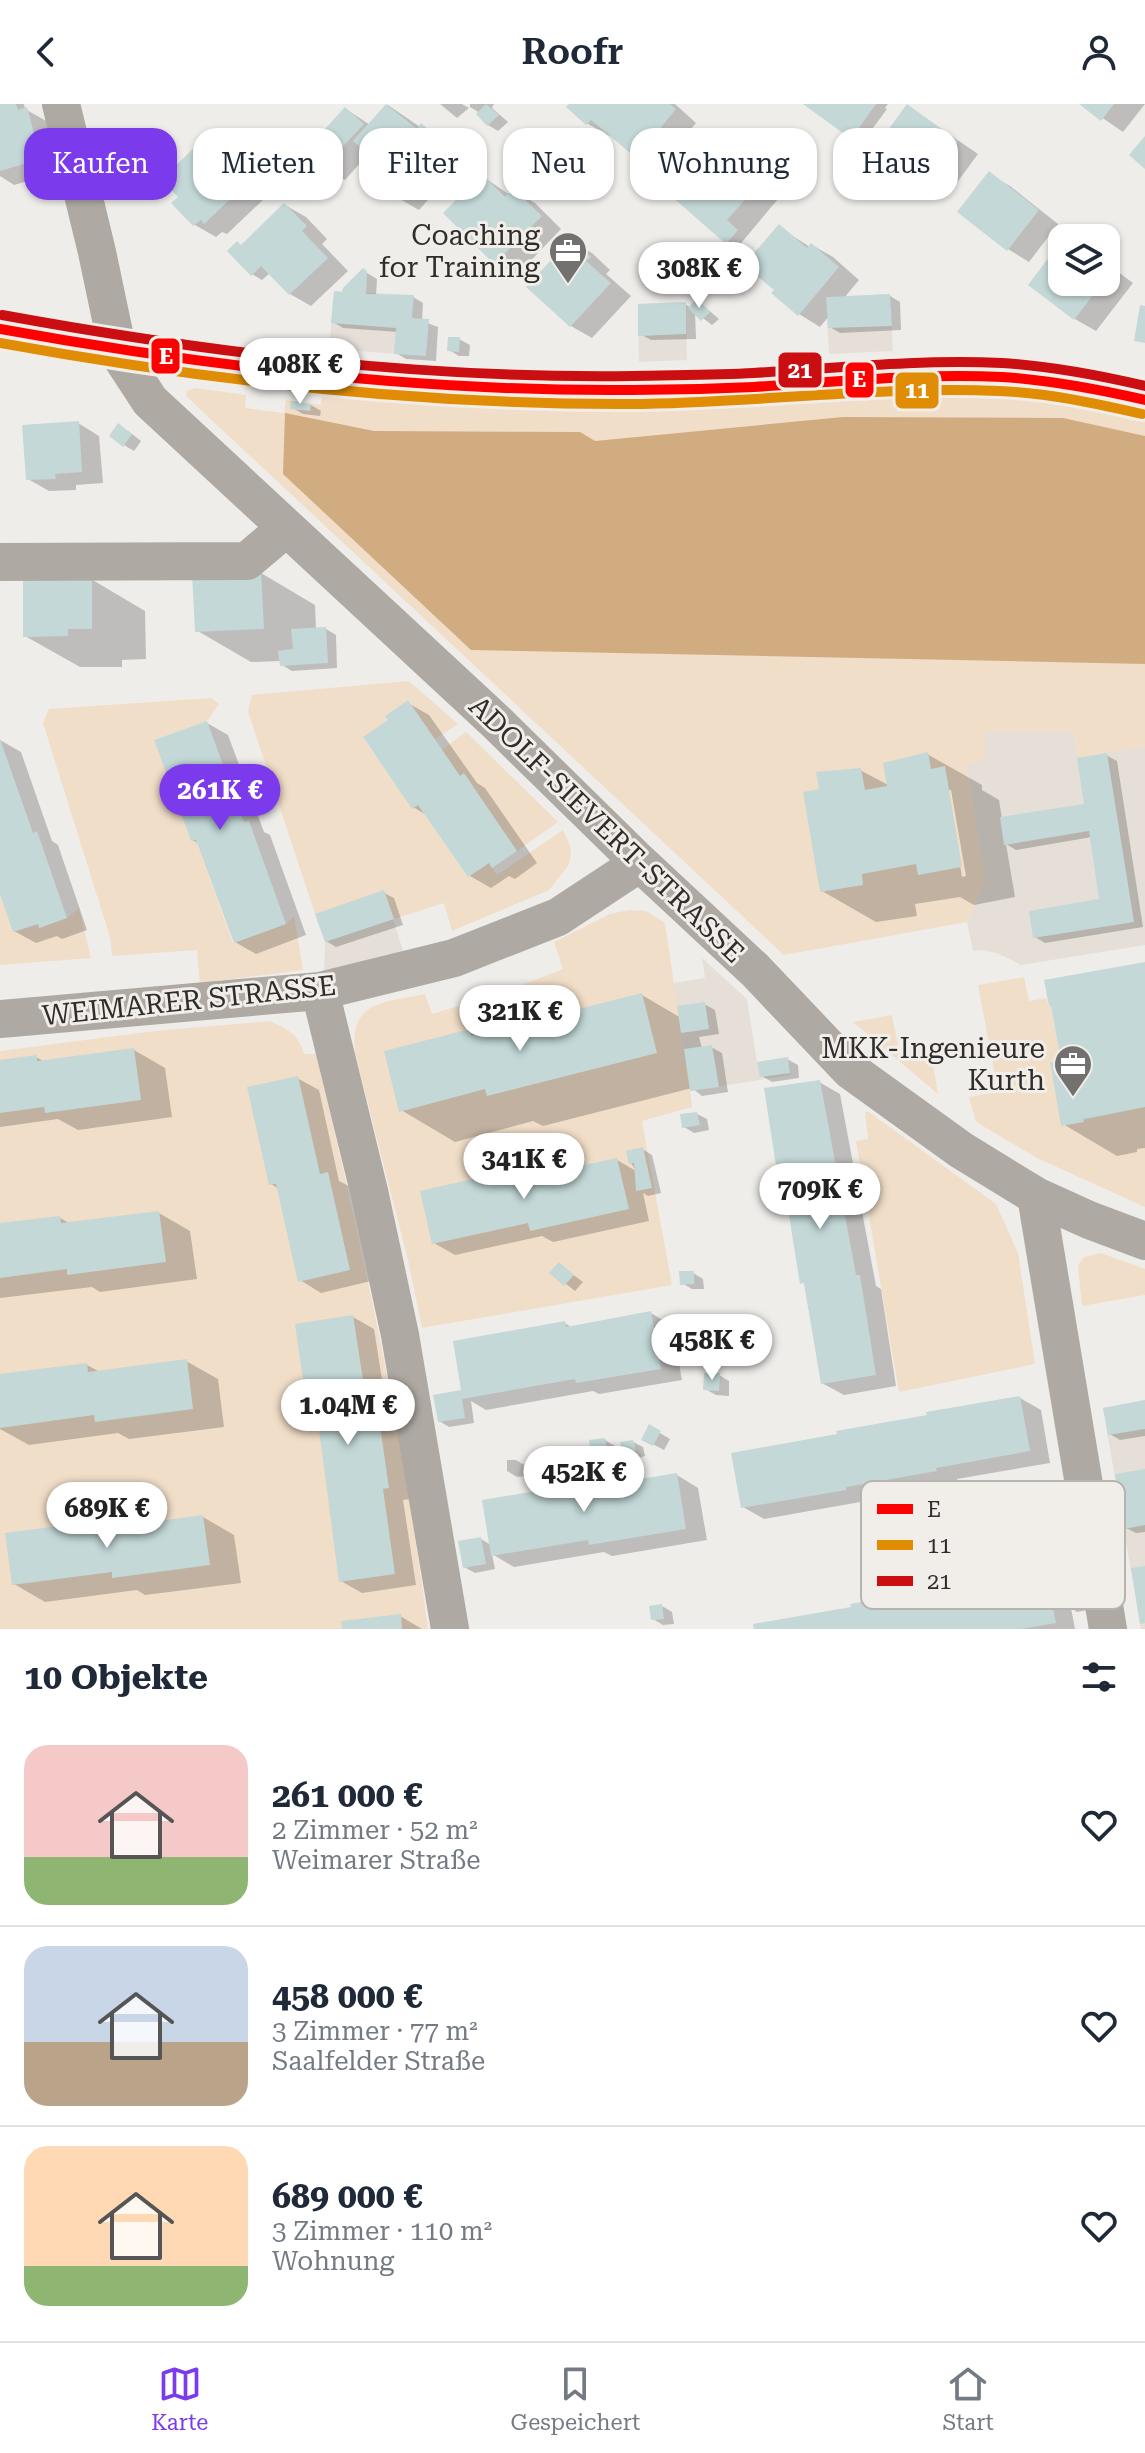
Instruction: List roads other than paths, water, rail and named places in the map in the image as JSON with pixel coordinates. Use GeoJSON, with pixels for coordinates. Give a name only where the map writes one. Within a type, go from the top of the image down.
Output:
{"type":"FeatureCollection","features":[{"type":"Feature","properties":{"kind":"street"},"geometry":{"type":"LineString","coordinates":[[61,104],[118,352]]}},
{"type":"Feature","properties":{"kind":"street"},"geometry":{"type":"LineString","coordinates":[[0,329],[118,352],[355,380],[506,390],[748,387],[905,376],[973,376],[1039,380],[1145,400]]}},
{"type":"Feature","properties":{"kind":"street","name":"ADOLF-SIEVERT-STRASSE"},"geometry":{"type":"LineString","coordinates":[[118,352],[150,401],[493,719],[755,970],[850,1070],[961,1150],[1036,1196],[1145,1241]]}},
{"type":"Feature","properties":{"kind":"street"},"geometry":{"type":"LineString","coordinates":[[0,562],[247,561],[285,529]]}},
{"type":"Feature","properties":{"kind":"street","name":"WEIMARER STRASSE"},"geometry":{"type":"LineString","coordinates":[[0,1019],[320,991],[454,958],[558,917],[640,863]]}},
{"type":"Feature","properties":{"kind":"street"},"geometry":{"type":"LineString","coordinates":[[320,991],[369,1191],[400,1335],[450,1629]]}},
{"type":"Feature","properties":{"kind":"street"},"geometry":{"type":"LineString","coordinates":[[1036,1196],[1083,1481]]}},
{"type":"Feature","properties":{"kind":"street"},"geometry":{"type":"LineString","coordinates":[[1105,1609],[1108,1629]]}},
{"type":"Feature","properties":{"kind":"place","name":"Coaching for Training"},"geometry":{"type":"Point","coordinates":[568,285]}},
{"type":"Feature","properties":{"kind":"place","name":"MKK-Ingenieure Kurth"},"geometry":{"type":"Point","coordinates":[1073,1098]}}]}
